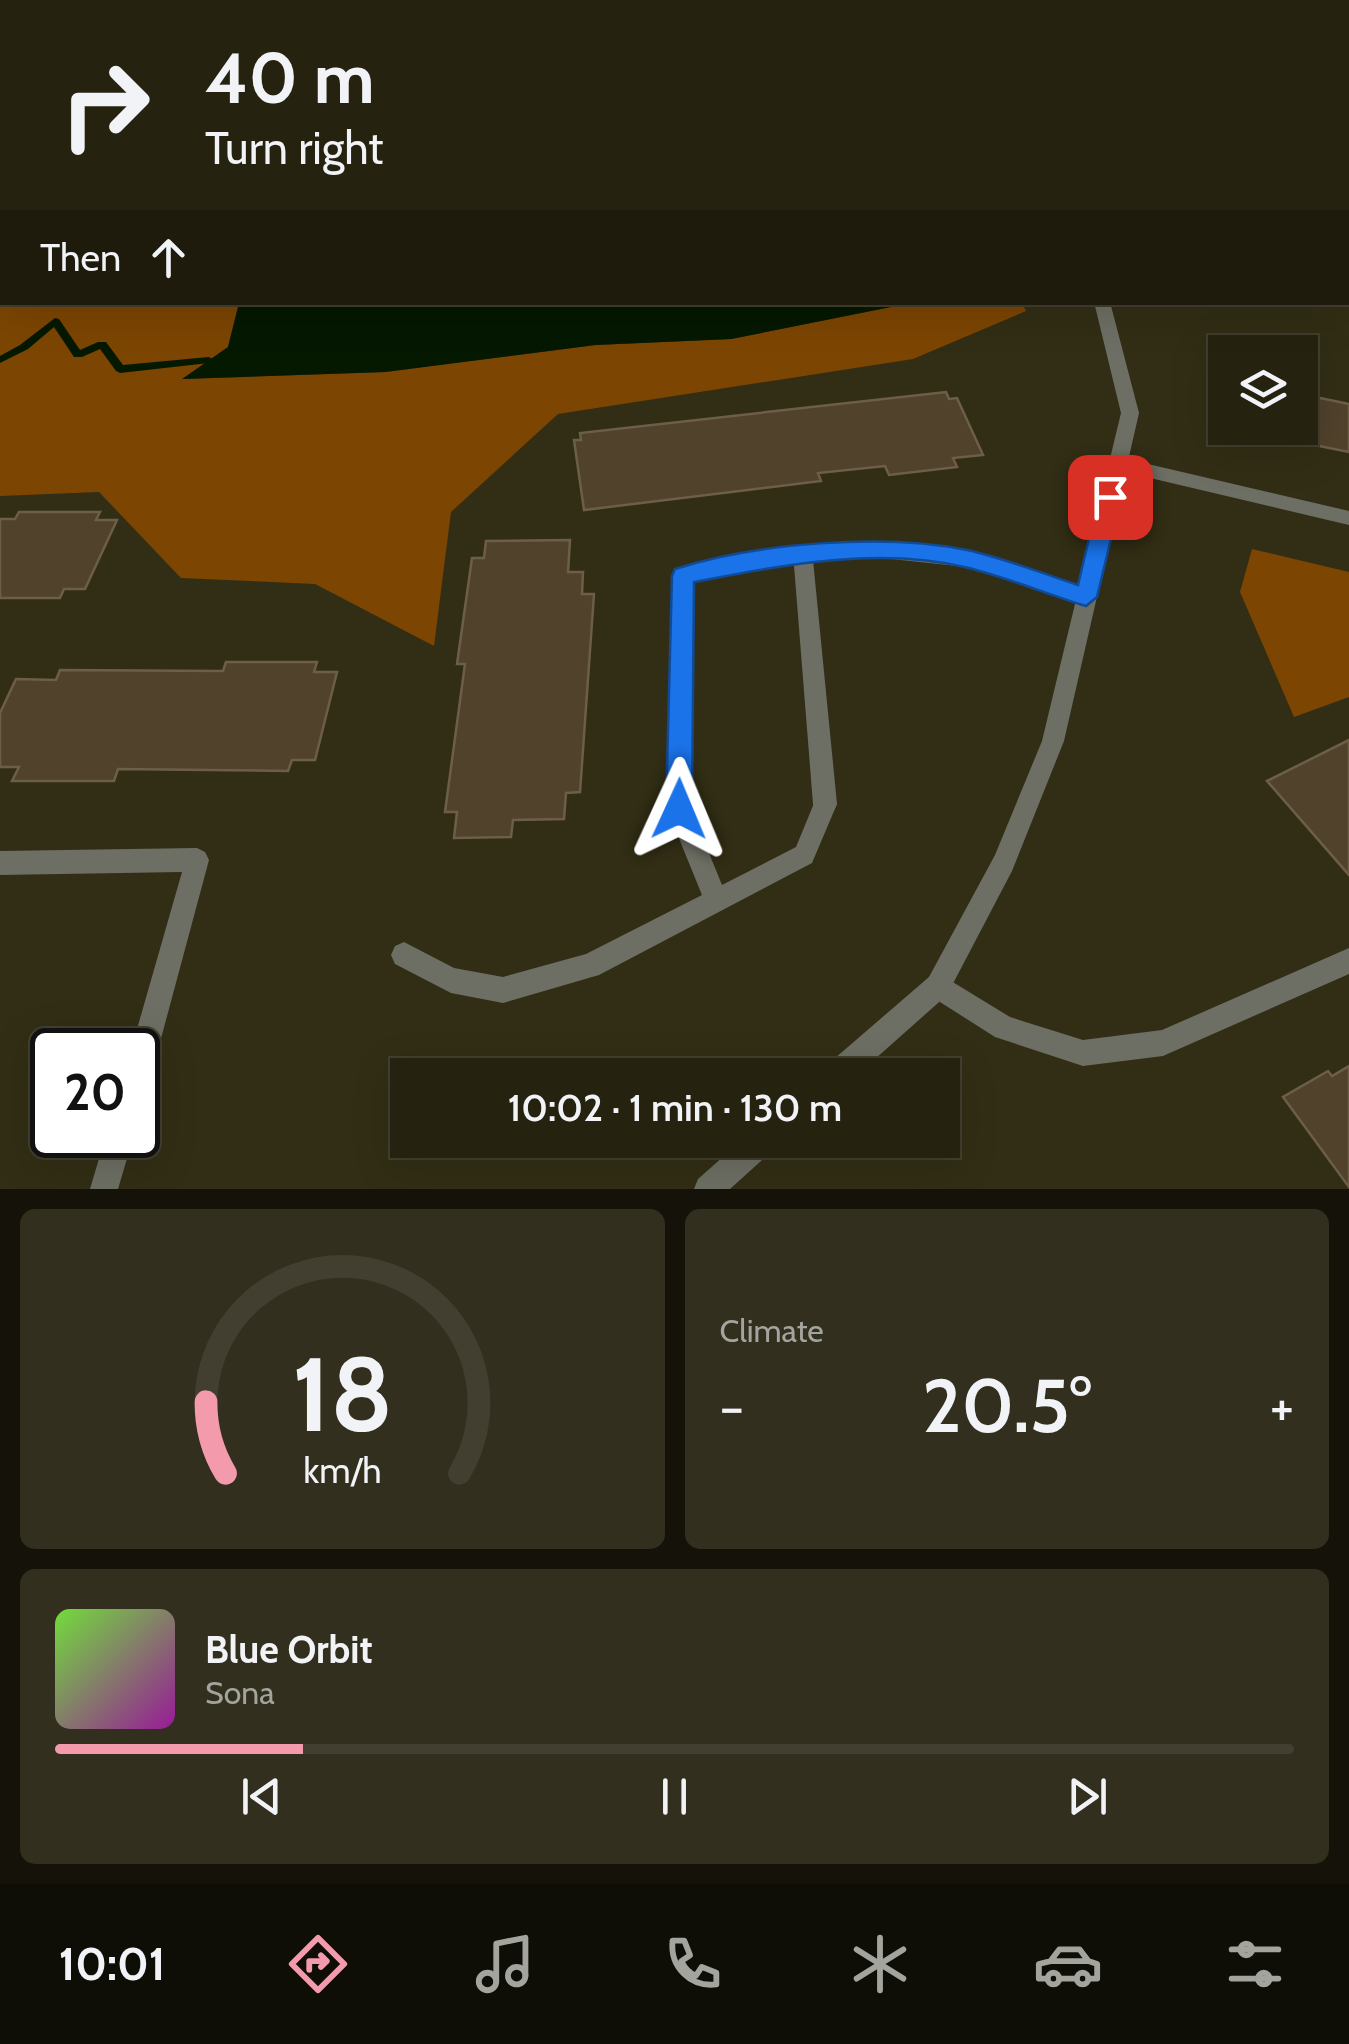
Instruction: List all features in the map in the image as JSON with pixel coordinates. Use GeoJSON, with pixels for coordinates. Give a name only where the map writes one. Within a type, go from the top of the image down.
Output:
{"type":"FeatureCollection","features":[{"type":"Feature","properties":{"kind":"street"},"geometry":{"type":"LineString","coordinates":[[856,1058],[938,986],[1004,863],[1053,740],[1130,413],[1103,305]]}},
{"type":"Feature","properties":{"kind":"street"},"geometry":{"type":"LineString","coordinates":[[1118,464],[1349,518]]}},
{"type":"Feature","properties":{"kind":"street"},"geometry":{"type":"LineString","coordinates":[[716,900],[679,809],[683,576],[803,553],[882,550],[967,559],[1086,597]]}},
{"type":"Feature","properties":{"kind":"street"},"geometry":{"type":"LineString","coordinates":[[404,955],[452,980],[503,990],[590,966],[804,854],[825,804],[803,553]]}},
{"type":"Feature","properties":{"kind":"street"},"geometry":{"type":"LineString","coordinates":[[0,863],[197,860],[150,1028]]}},
{"type":"Feature","properties":{"kind":"street"},"geometry":{"type":"LineString","coordinates":[[938,986],[1004,1028],[1082,1053],[1163,1042],[1349,961]]}},
{"type":"Feature","properties":{"kind":"street"},"geometry":{"type":"LineString","coordinates":[[104,1189],[113,1158]]}},
{"type":"Feature","properties":{"kind":"street"},"geometry":{"type":"LineString","coordinates":[[708,1189],[743,1158]]}},
{"type":"Feature","properties":{"kind":"shaded area"},"geometry":{"type":"Polygon","coordinates":[[[0,305],[238,305],[228,347],[184,379],[385,372],[596,345],[731,339],[901,305],[1023,305],[1026,311],[913,359],[558,414],[451,512],[434,646],[315,584],[181,578],[99,492],[0,496],[0,305]]]}},
{"type":"Feature","properties":{"kind":"shaded area"},"geometry":{"type":"Polygon","coordinates":[[[238,305],[901,305],[731,339],[595,345],[385,372],[182,379],[228,347],[238,305]]]}},
{"type":"Feature","properties":{"kind":"shaded area"},"geometry":{"type":"Polygon","coordinates":[[[1252,549],[1349,572],[1349,697],[1294,717],[1240,592],[1252,549]]]}},
{"type":"Feature","properties":{"kind":"building"},"geometry":{"type":"Polygon","coordinates":[[[946,392],[949,399],[957,398],[983,455],[953,458],[957,467],[889,475],[885,466],[818,473],[821,481],[584,510],[574,440],[581,440],[580,433],[946,392]]]}},
{"type":"Feature","properties":{"kind":"building"},"geometry":{"type":"Polygon","coordinates":[[[1318,398],[1349,404],[1349,452],[1314,445],[1318,445],[1318,398]]]}},
{"type":"Feature","properties":{"kind":"building"},"geometry":{"type":"Polygon","coordinates":[[[19,512],[100,512],[96,520],[117,520],[85,589],[64,589],[60,598],[0,598],[0,519],[15,519],[19,512]]]}},
{"type":"Feature","properties":{"kind":"building"},"geometry":{"type":"Polygon","coordinates":[[[570,540],[568,572],[583,572],[582,594],[594,594],[580,792],[566,793],[564,819],[513,820],[511,837],[454,838],[457,812],[445,812],[465,664],[457,664],[472,558],[484,558],[486,541],[570,540]]]}},
{"type":"Feature","properties":{"kind":"building"},"geometry":{"type":"Polygon","coordinates":[[[226,662],[317,662],[314,672],[337,672],[315,760],[292,760],[288,771],[118,769],[114,781],[12,781],[19,767],[0,767],[0,713],[16,679],[56,680],[60,670],[223,671],[226,662]]]}},
{"type":"Feature","properties":{"kind":"building"},"geometry":{"type":"Polygon","coordinates":[[[1349,740],[1349,875],[1267,781],[1349,740]]]}},
{"type":"Feature","properties":{"kind":"building"},"geometry":{"type":"Polygon","coordinates":[[[1349,1066],[1349,1187],[1283,1097],[1328,1071],[1332,1076],[1349,1066]]]}},
{"type":"Feature","properties":{"kind":"waterway"},"geometry":{"type":"LineString","coordinates":[[0,360],[24,347],[55,321],[78,355],[102,344],[120,369],[209,360]]}},
{"type":"Feature","properties":{"kind":"route"},"geometry":{"type":"LineString","coordinates":[[679,809],[683,576],[803,553],[882,550],[967,559],[1086,597],[1110,497]]}}]}
